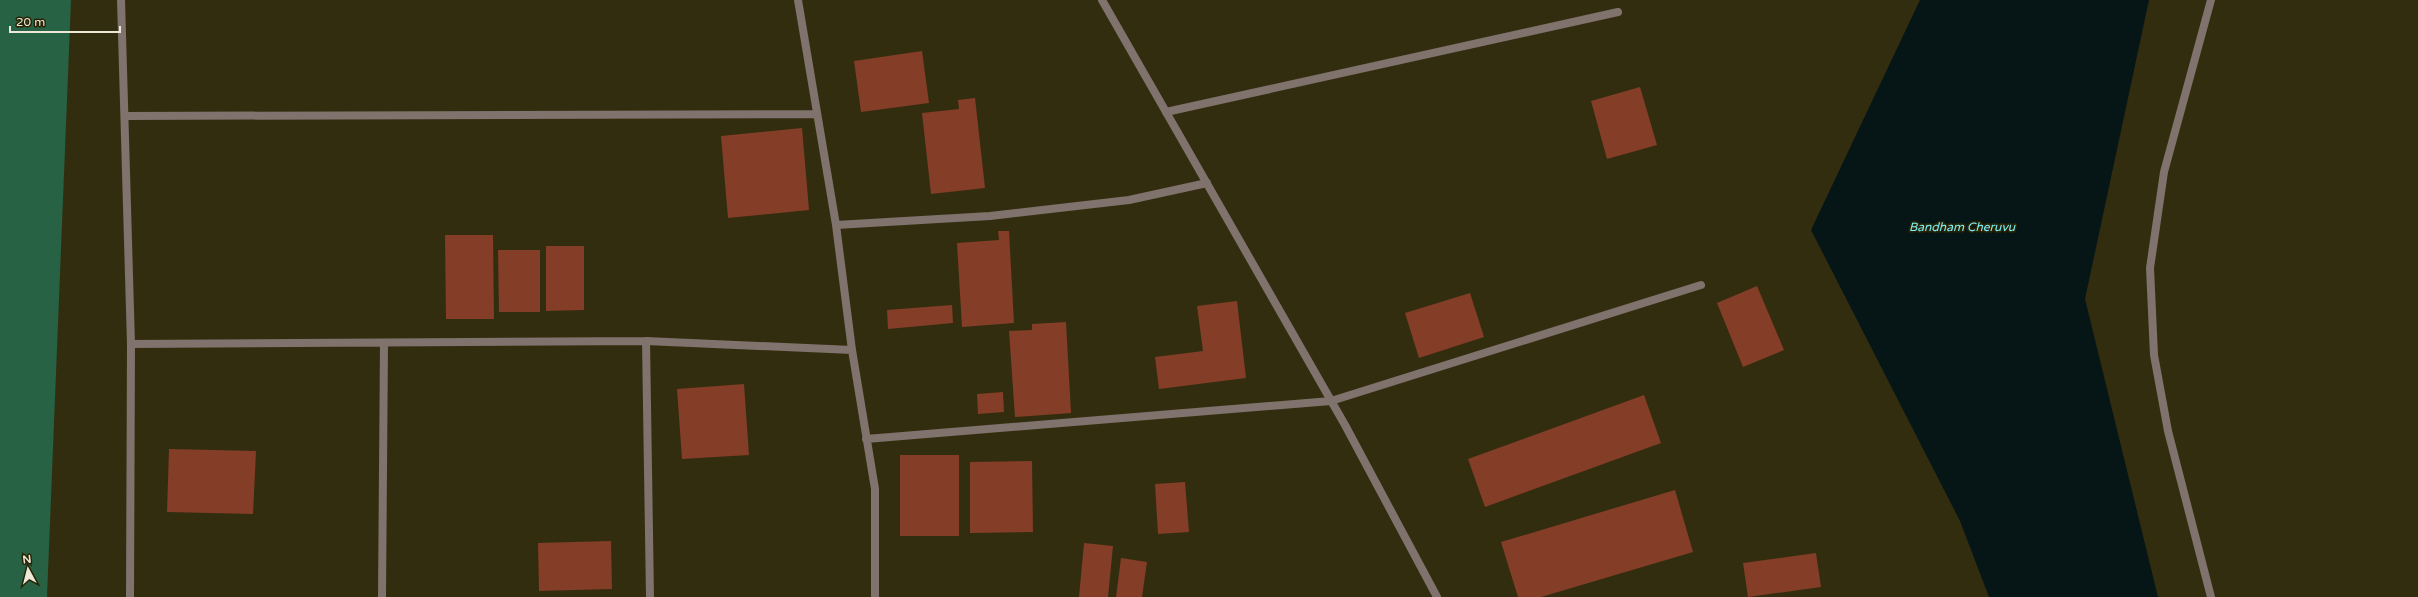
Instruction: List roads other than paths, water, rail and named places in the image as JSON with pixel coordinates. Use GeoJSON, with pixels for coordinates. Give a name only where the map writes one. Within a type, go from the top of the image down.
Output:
{"type":"FeatureCollection","features":[{"type":"Feature","properties":{"kind":"street"},"geometry":{"type":"LineString","coordinates":[[121,0],[126,116],[131,344],[130,597]]}},
{"type":"Feature","properties":{"kind":"street"},"geometry":{"type":"LineString","coordinates":[[798,0],[836,225],[852,350],[875,489],[875,597]]}},
{"type":"Feature","properties":{"kind":"street"},"geometry":{"type":"LineString","coordinates":[[1102,0],[1331,401],[1437,597]]}},
{"type":"Feature","properties":{"kind":"street"},"geometry":{"type":"LineString","coordinates":[[2211,0],[2164,172],[2150,268],[2154,355],[2164,408],[2211,597]]}},
{"type":"Feature","properties":{"kind":"street"},"geometry":{"type":"LineString","coordinates":[[1166,112],[1618,12]]}},
{"type":"Feature","properties":{"kind":"street"},"geometry":{"type":"LineString","coordinates":[[126,116],[818,114]]}},
{"type":"Feature","properties":{"kind":"street"},"geometry":{"type":"LineString","coordinates":[[836,225],[990,216],[1121,201],[1207,183]]}},
{"type":"Feature","properties":{"kind":"street"},"geometry":{"type":"LineString","coordinates":[[866,439],[1331,401],[1701,285]]}},
{"type":"Feature","properties":{"kind":"street"},"geometry":{"type":"LineString","coordinates":[[131,344],[646,341],[852,350]]}},
{"type":"Feature","properties":{"kind":"street"},"geometry":{"type":"LineString","coordinates":[[646,341],[650,597]]}},
{"type":"Feature","properties":{"kind":"street"},"geometry":{"type":"LineString","coordinates":[[382,597],[384,343]]}},
{"type":"Feature","properties":{"kind":"water","name":"Bandham Cheruvu"},"geometry":{"type":"Polygon","coordinates":[[[1920,0],[2149,0],[2085,299],[2158,597],[1989,597],[1960,521],[1811,230],[1920,0]]]}}]}
